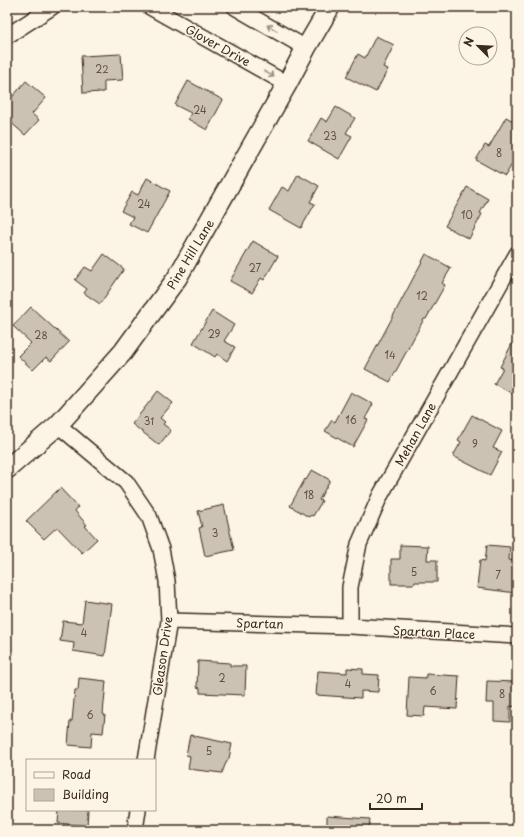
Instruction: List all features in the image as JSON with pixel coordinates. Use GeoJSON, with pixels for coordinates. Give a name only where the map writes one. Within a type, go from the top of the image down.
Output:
{"type":"FeatureCollection","features":[{"type":"Feature","properties":{"kind":"street"},"geometry":{"type":"LineString","coordinates":[[7,36],[52,7]]}},
{"type":"Feature","properties":{"kind":"street","name":"Glover Drive"},"geometry":{"type":"LineString","coordinates":[[150,7],[287,84]]}},
{"type":"Feature","properties":{"kind":"street"},"geometry":{"type":"LineString","coordinates":[[234,7],[306,48]]}},
{"type":"Feature","properties":{"kind":"street","name":"Pine Hill Lane"},"geometry":{"type":"LineString","coordinates":[[7,469],[58,425],[122,352],[177,278],[330,7]]}},
{"type":"Feature","properties":{"kind":"street","name":"Mehan Lane"},"geometry":{"type":"LineString","coordinates":[[350,626],[350,587],[359,544],[380,496],[517,254]]}},
{"type":"Feature","properties":{"kind":"street","name":"Gleason Drive"},"geometry":{"type":"LineString","coordinates":[[58,425],[126,482],[149,516],[162,549],[167,580],[169,621],[146,759]]}},
{"type":"Feature","properties":{"kind":"street","name":"Spartan"},"geometry":{"type":"LineString","coordinates":[[169,621],[350,626]]}},
{"type":"Feature","properties":{"kind":"street","name":"Spartan Place"},"geometry":{"type":"LineString","coordinates":[[350,626],[517,636]]}},
{"type":"Feature","properties":{"kind":"street"},"geometry":{"type":"LineString","coordinates":[[135,830],[138,811]]}},
{"type":"Feature","properties":{"kind":"building"},"geometry":{"type":"Polygon","coordinates":[[[376,36],[394,45],[383,67],[388,69],[376,92],[346,77],[358,54],[365,58],[376,36]]]}},
{"type":"Feature","properties":{"kind":"building"},"geometry":{"type":"Polygon","coordinates":[[[121,54],[123,80],[104,81],[104,92],[83,93],[81,56],[121,54]]]}},
{"type":"Feature","properties":{"kind":"building"},"geometry":{"type":"Polygon","coordinates":[[[26,81],[46,98],[32,114],[39,120],[25,135],[7,119],[7,103],[26,81]]]}},
{"type":"Feature","properties":{"kind":"building"},"geometry":{"type":"Polygon","coordinates":[[[188,81],[223,100],[207,130],[188,119],[191,113],[175,105],[188,81]]]}},
{"type":"Feature","properties":{"kind":"building"},"geometry":{"type":"Polygon","coordinates":[[[336,107],[355,118],[346,133],[352,136],[339,159],[308,141],[321,118],[327,122],[336,107]]]}},
{"type":"Feature","properties":{"kind":"building"},"geometry":{"type":"Polygon","coordinates":[[[506,117],[517,123],[517,156],[505,176],[476,160],[485,145],[489,147],[506,117]]]}},
{"type":"Feature","properties":{"kind":"building"},"geometry":{"type":"Polygon","coordinates":[[[298,174],[319,186],[310,202],[315,204],[301,228],[269,210],[282,187],[289,191],[298,174]]]}},
{"type":"Feature","properties":{"kind":"building"},"geometry":{"type":"Polygon","coordinates":[[[147,178],[170,191],[147,233],[129,224],[133,217],[121,211],[132,192],[138,195],[147,178]]]}},
{"type":"Feature","properties":{"kind":"building"},"geometry":{"type":"Polygon","coordinates":[[[467,187],[488,199],[480,213],[482,214],[469,239],[445,226],[467,187]]]}},
{"type":"Feature","properties":{"kind":"building"},"geometry":{"type":"Polygon","coordinates":[[[253,241],[278,256],[264,280],[261,278],[252,293],[230,281],[253,241]]]}},
{"type":"Feature","properties":{"kind":"building"},"geometry":{"type":"Polygon","coordinates":[[[104,254],[124,269],[100,304],[84,293],[87,289],[75,280],[85,267],[92,271],[104,254]]]}},
{"type":"Feature","properties":{"kind":"building"},"geometry":{"type":"Polygon","coordinates":[[[426,254],[451,268],[442,283],[445,285],[426,319],[424,319],[390,382],[365,369],[426,254]]]}},
{"type":"Feature","properties":{"kind":"building"},"geometry":{"type":"Polygon","coordinates":[[[31,307],[69,342],[51,361],[46,357],[33,370],[18,356],[31,343],[13,326],[31,307]]]}},
{"type":"Feature","properties":{"kind":"building"},"geometry":{"type":"Polygon","coordinates":[[[212,311],[234,325],[224,341],[235,347],[227,361],[217,354],[215,357],[193,343],[212,311]]]}},
{"type":"Feature","properties":{"kind":"building"},"geometry":{"type":"Polygon","coordinates":[[[517,334],[517,396],[494,384],[503,368],[500,367],[517,334]]]}},
{"type":"Feature","properties":{"kind":"building"},"geometry":{"type":"Polygon","coordinates":[[[158,391],[173,403],[160,418],[165,422],[163,424],[171,430],[159,445],[132,424],[158,391]]]}},
{"type":"Feature","properties":{"kind":"building"},"geometry":{"type":"Polygon","coordinates":[[[351,392],[373,404],[365,419],[368,420],[353,447],[325,431],[332,420],[335,422],[351,392]]]}},
{"type":"Feature","properties":{"kind":"building"},"geometry":{"type":"Polygon","coordinates":[[[472,415],[502,431],[493,448],[502,452],[490,475],[453,456],[461,442],[458,440],[472,415]]]}},
{"type":"Feature","properties":{"kind":"building"},"geometry":{"type":"Polygon","coordinates":[[[312,470],[330,480],[319,500],[322,501],[313,516],[311,515],[309,517],[290,506],[305,479],[306,480],[312,470]]]}},
{"type":"Feature","properties":{"kind":"building"},"geometry":{"type":"Polygon","coordinates":[[[60,488],[78,507],[75,511],[87,525],[85,526],[97,539],[82,553],[57,527],[44,539],[26,521],[60,488]]]}},
{"type":"Feature","properties":{"kind":"building"},"geometry":{"type":"Polygon","coordinates":[[[224,505],[234,550],[205,556],[199,528],[202,527],[198,511],[224,505]]]}},
{"type":"Feature","properties":{"kind":"building"},"geometry":{"type":"Polygon","coordinates":[[[400,545],[428,546],[427,560],[437,560],[437,582],[391,584],[391,559],[400,559],[400,545]]]}},
{"type":"Feature","properties":{"kind":"building"},"geometry":{"type":"Polygon","coordinates":[[[487,545],[510,547],[509,560],[517,561],[516,593],[477,588],[480,560],[485,561],[487,545]]]}},
{"type":"Feature","properties":{"kind":"building"},"geometry":{"type":"Polygon","coordinates":[[[85,600],[112,604],[105,656],[73,651],[74,643],[60,641],[63,621],[82,623],[85,600]]]}},
{"type":"Feature","properties":{"kind":"building"},"geometry":{"type":"Polygon","coordinates":[[[198,661],[230,663],[230,666],[246,666],[245,695],[200,693],[200,688],[197,687],[198,661]]]}},
{"type":"Feature","properties":{"kind":"building"},"geometry":{"type":"Polygon","coordinates":[[[347,668],[363,669],[363,674],[379,675],[378,692],[361,691],[361,698],[316,695],[318,671],[347,673],[347,668]]]}},
{"type":"Feature","properties":{"kind":"building"},"geometry":{"type":"Polygon","coordinates":[[[426,674],[459,676],[457,709],[425,707],[424,716],[407,715],[409,677],[426,678],[426,674]]]}},
{"type":"Feature","properties":{"kind":"building"},"geometry":{"type":"Polygon","coordinates":[[[79,678],[106,681],[103,733],[92,732],[91,747],[68,745],[75,690],[78,690],[79,678]]]}},
{"type":"Feature","properties":{"kind":"building"},"geometry":{"type":"Polygon","coordinates":[[[487,681],[517,682],[517,707],[510,706],[510,722],[494,721],[494,703],[486,703],[487,681]]]}},
{"type":"Feature","properties":{"kind":"building"},"geometry":{"type":"Polygon","coordinates":[[[190,735],[232,744],[229,758],[222,773],[188,769],[190,756],[186,755],[190,735]]]}},
{"type":"Feature","properties":{"kind":"building"},"geometry":{"type":"Polygon","coordinates":[[[59,811],[88,811],[87,826],[58,823],[59,811]]]}},
{"type":"Feature","properties":{"kind":"building"},"geometry":{"type":"Polygon","coordinates":[[[327,816],[370,819],[369,830],[327,830],[327,816]]]}}]}
